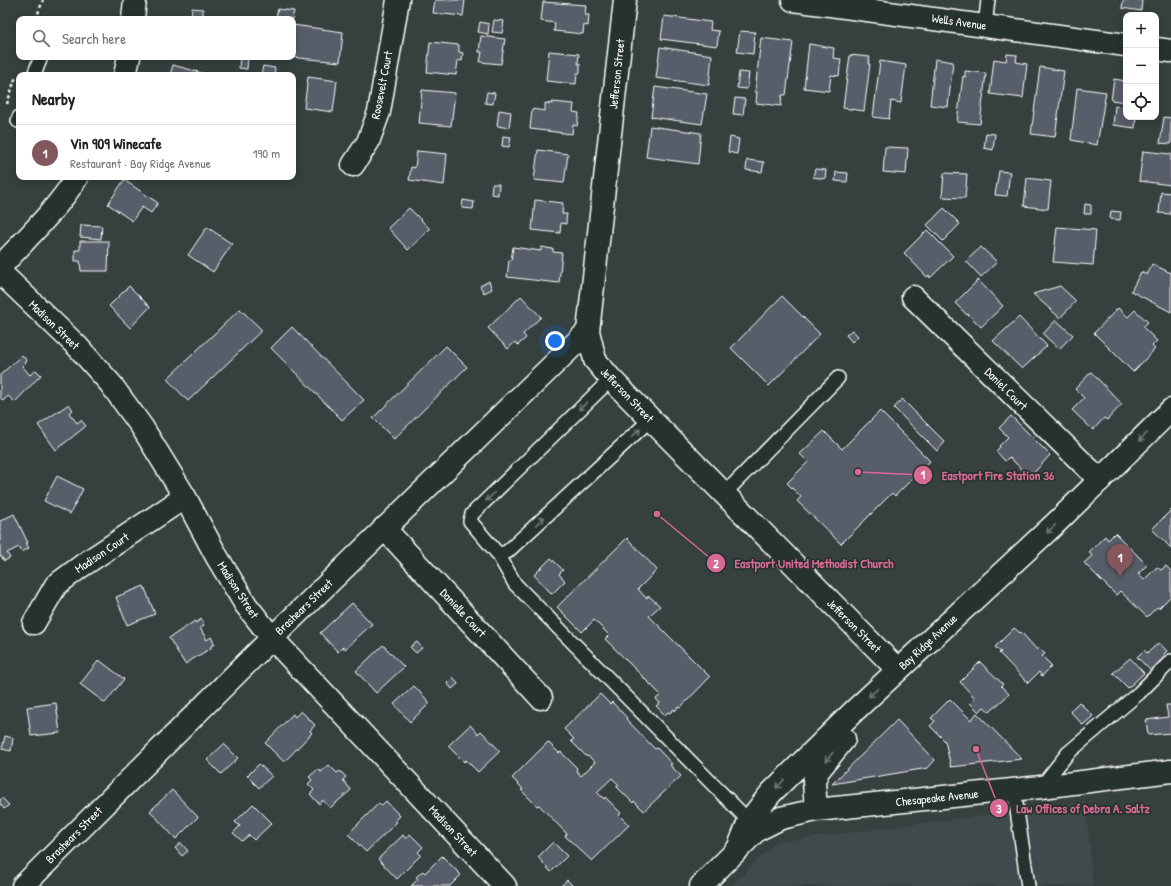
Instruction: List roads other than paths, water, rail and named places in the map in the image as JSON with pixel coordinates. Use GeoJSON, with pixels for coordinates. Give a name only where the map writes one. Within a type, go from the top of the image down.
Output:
{"type":"FeatureCollection","features":[{"type":"Feature","properties":{"kind":"street"},"geometry":{"type":"LineString","coordinates":[[133,16],[135,0]]}},
{"type":"Feature","properties":{"kind":"street","name":"Roosevelt Court"},"geometry":{"type":"LineString","coordinates":[[353,165],[368,142],[379,112],[398,0]]}},
{"type":"Feature","properties":{"kind":"street","name":"Jefferson Street"},"geometry":{"type":"LineString","coordinates":[[625,0],[588,331],[595,360],[611,379],[898,670]]}},
{"type":"Feature","properties":{"kind":"street","name":"Wells Avenue"},"geometry":{"type":"LineString","coordinates":[[792,0],[1123,45]]}},
{"type":"Feature","properties":{"kind":"street"},"geometry":{"type":"LineString","coordinates":[[1159,49],[1171,51]]}},
{"type":"Feature","properties":{"kind":"street"},"geometry":{"type":"LineString","coordinates":[[126,72],[128,60]]}},
{"type":"Feature","properties":{"kind":"street"},"geometry":{"type":"LineString","coordinates":[[0,267],[39,224],[75,180]]}},
{"type":"Feature","properties":{"kind":"street","name":"Madison Street"},"geometry":{"type":"LineString","coordinates":[[0,272],[78,347],[110,383],[142,427],[185,497],[216,557],[246,605],[272,638],[505,886]]}},
{"type":"Feature","properties":{"kind":"street","name":"Daniel Court"},"geometry":{"type":"LineString","coordinates":[[913,297],[1100,480]]}},
{"type":"Feature","properties":{"kind":"street","name":"Brashears Street"},"geometry":{"type":"LineString","coordinates":[[23,886],[272,638],[588,331]]}},
{"type":"Feature","properties":{"kind":"street","name":"Bay Ridge Avenue"},"geometry":{"type":"LineString","coordinates":[[701,886],[738,849],[749,821],[769,795],[853,712],[1058,521],[1171,410]]}},
{"type":"Feature","properties":{"kind":"street","name":"Madison Court"},"geometry":{"type":"LineString","coordinates":[[34,623],[56,584],[185,497]]}},
{"type":"Feature","properties":{"kind":"street","name":"Danielle Court"},"geometry":{"type":"LineString","coordinates":[[384,528],[541,698]]}},
{"type":"Feature","properties":{"kind":"street"},"geometry":{"type":"LineString","coordinates":[[816,810],[814,781],[818,771],[847,736],[853,712]]}},
{"type":"Feature","properties":{"kind":"street","name":"Chesapeake Avenue"},"geometry":{"type":"LineString","coordinates":[[738,849],[757,830],[781,818],[816,810],[1014,790],[1171,771]]}},
{"type":"Feature","properties":{"kind":"lane"},"geometry":{"type":"LineString","coordinates":[[985,26],[988,0]]}},
{"type":"Feature","properties":{"kind":"lane"},"geometry":{"type":"LineString","coordinates":[[35,72],[40,60]]}},
{"type":"Feature","properties":{"kind":"lane"},"geometry":{"type":"LineString","coordinates":[[724,494],[838,378]]}},
{"type":"Feature","properties":{"kind":"lane"},"geometry":{"type":"LineString","coordinates":[[611,379],[472,514],[470,521],[498,554],[515,584],[749,821]]}},
{"type":"Feature","properties":{"kind":"lane"},"geometry":{"type":"LineString","coordinates":[[498,554],[507,552],[651,419]]}},
{"type":"Feature","properties":{"kind":"lane"},"geometry":{"type":"LineString","coordinates":[[1041,787],[1068,753],[1140,693],[1171,661]]}},
{"type":"Feature","properties":{"kind":"lane"},"geometry":{"type":"LineString","coordinates":[[1014,790],[1028,886]]}},
{"type":"Feature","properties":{"kind":"place","name":"Eastport Fire Station 36"},"geometry":{"type":"Point","coordinates":[858,472]}},
{"type":"Feature","properties":{"kind":"place","name":"Eastport United Methodist Church"},"geometry":{"type":"Point","coordinates":[657,514]}},
{"type":"Feature","properties":{"kind":"place","name":"Vin 909 Winecafe"},"geometry":{"type":"Point","coordinates":[1120,577]}},
{"type":"Feature","properties":{"kind":"place","name":"Law Offices of Debra A. Saltz"},"geometry":{"type":"Point","coordinates":[976,749]}}]}
